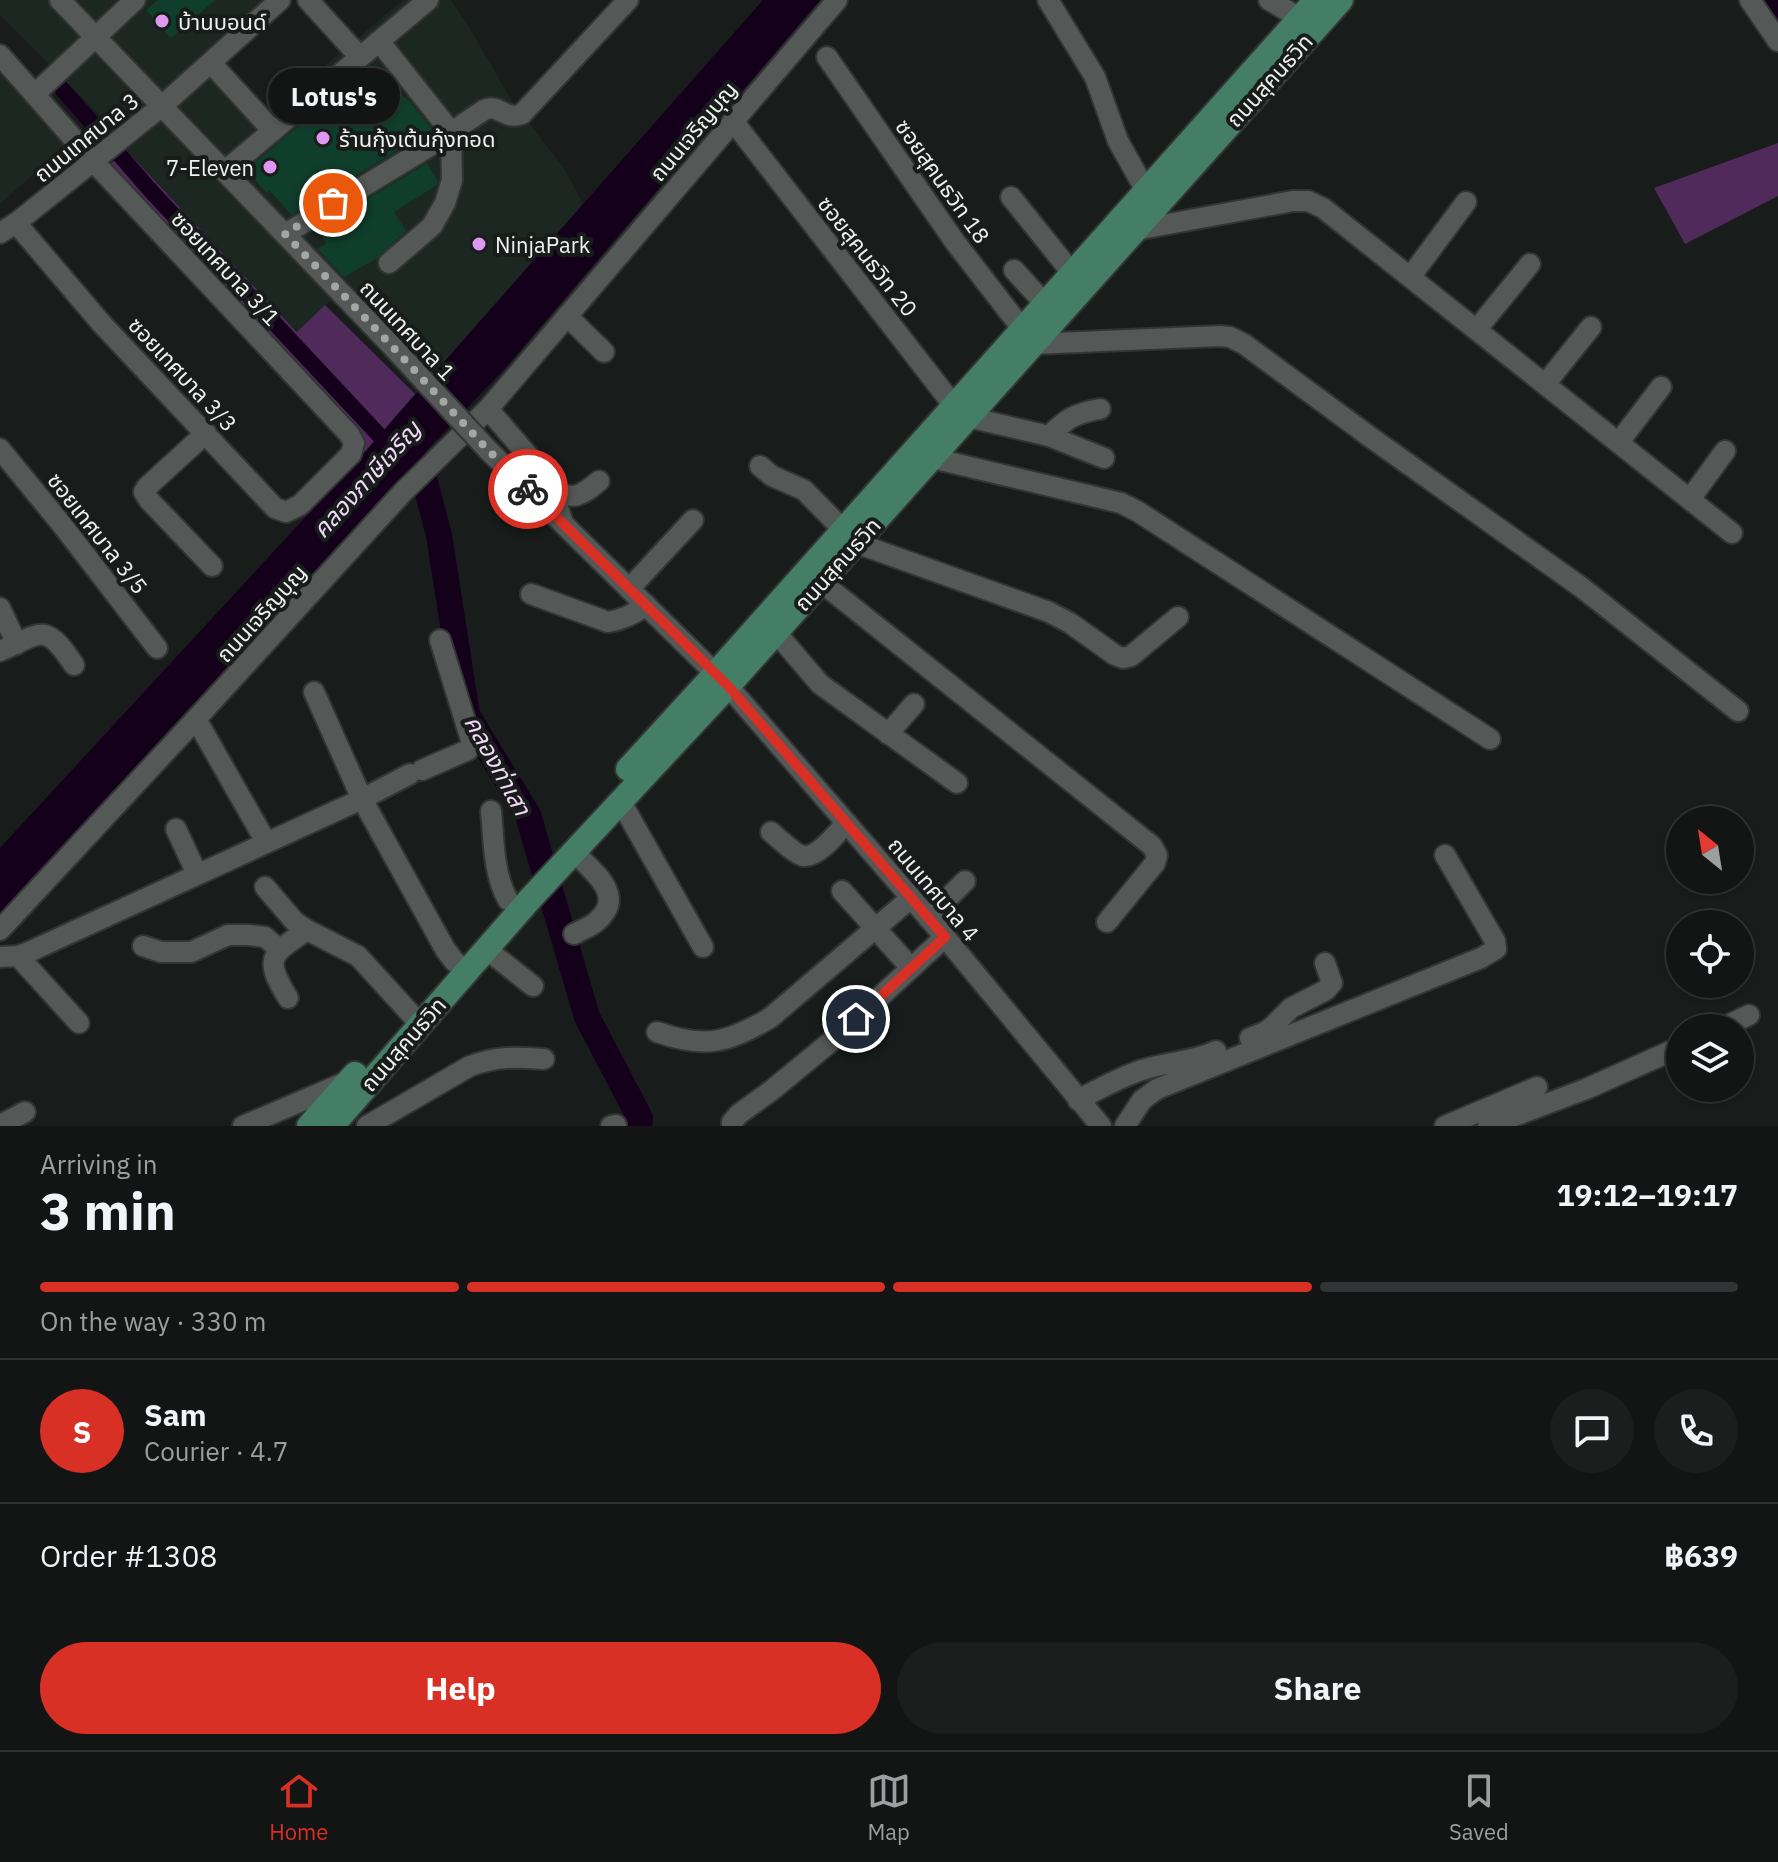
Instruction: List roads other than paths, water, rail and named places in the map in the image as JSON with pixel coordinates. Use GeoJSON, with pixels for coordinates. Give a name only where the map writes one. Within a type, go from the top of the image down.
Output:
{"type":"FeatureCollection","features":[{"type":"Feature","properties":{"kind":"main road","name":"ถนนสุคนธวิท"},"geometry":{"type":"LineString","coordinates":[[1028,337],[1045,304],[1316,0]]}},
{"type":"Feature","properties":{"kind":"main road","name":"ถนนสุคนธวิท"},"geometry":{"type":"LineString","coordinates":[[318,1125],[520,895],[563,855],[621,793],[1028,337],[1134,231],[1341,0]]}},
{"type":"Feature","properties":{"kind":"main road","name":"ถนนสุคนธวิท"},"geometry":{"type":"LineString","coordinates":[[770,626],[821,582],[849,537],[932,458],[961,411]]}},
{"type":"Feature","properties":{"kind":"main road","name":"ถนนสุคนธวิท"},"geometry":{"type":"LineString","coordinates":[[460,966],[486,949],[520,895]]}},
{"type":"Feature","properties":{"kind":"street","name":"ถนนเทศบาล 1"},"geometry":{"type":"LineString","coordinates":[[60,0],[488,450],[722,680]]}},
{"type":"Feature","properties":{"kind":"street"},"geometry":{"type":"LineString","coordinates":[[35,94],[135,0]]}},
{"type":"Feature","properties":{"kind":"street","name":"ถนนเทศบาล 3"},"geometry":{"type":"LineString","coordinates":[[8,228],[162,106],[280,0]]}},
{"type":"Feature","properties":{"kind":"street"},"geometry":{"type":"LineString","coordinates":[[308,0],[360,57]]}},
{"type":"Feature","properties":{"kind":"street"},"geometry":{"type":"LineString","coordinates":[[225,171],[428,0]]}},
{"type":"Feature","properties":{"kind":"street"},"geometry":{"type":"LineString","coordinates":[[285,234],[491,107],[505,115],[515,117],[522,114],[628,0]]}},
{"type":"Feature","properties":{"kind":"street","name":"ถนนเจริญบุญ"},"geometry":{"type":"LineString","coordinates":[[0,930],[414,482],[488,409],[837,0]]}},
{"type":"Feature","properties":{"kind":"street"},"geometry":{"type":"LineString","coordinates":[[1048,0],[1095,77],[1118,141],[1146,191]]}},
{"type":"Feature","properties":{"kind":"street"},"geometry":{"type":"LineString","coordinates":[[1269,0],[1300,18]]}},
{"type":"Feature","properties":{"kind":"street"},"geometry":{"type":"LineString","coordinates":[[1750,0],[1778,41]]}},
{"type":"Feature","properties":{"kind":"street"},"geometry":{"type":"LineString","coordinates":[[379,41],[451,132],[452,180],[445,203],[432,226],[389,263]]}},
{"type":"Feature","properties":{"kind":"street","name":"ซอยเทศบาล 3/1"},"geometry":{"type":"LineString","coordinates":[[0,55],[94,161],[349,434],[354,443],[351,454],[326,479]]}},
{"type":"Feature","properties":{"kind":"street","name":"ซอยสุคนธวิท 18"},"geometry":{"type":"LineString","coordinates":[[827,57],[955,242],[1028,337]]}},
{"type":"Feature","properties":{"kind":"street"},"geometry":{"type":"LineString","coordinates":[[211,63],[273,131]]}},
{"type":"Feature","properties":{"kind":"street","name":"ซอยสุคนธวิท 20"},"geometry":{"type":"LineString","coordinates":[[733,121],[961,411]]}},
{"type":"Feature","properties":{"kind":"street"},"geometry":{"type":"LineString","coordinates":[[1011,197],[1072,273]]}},
{"type":"Feature","properties":{"kind":"street"},"geometry":{"type":"LineString","coordinates":[[1110,232],[1134,231],[1293,201],[1308,201],[1323,208],[1732,533]]}},
{"type":"Feature","properties":{"kind":"street"},"geometry":{"type":"LineString","coordinates":[[1411,276],[1466,202]]}},
{"type":"Feature","properties":{"kind":"street","name":"ซอยเทศบาล 3/3"},"geometry":{"type":"LineString","coordinates":[[8,228],[275,508],[286,512],[300,505],[326,479]]}},
{"type":"Feature","properties":{"kind":"street"},"geometry":{"type":"LineString","coordinates":[[1477,329],[1530,264]]}},
{"type":"Feature","properties":{"kind":"street"},"geometry":{"type":"LineString","coordinates":[[1014,270],[1045,304]]}},
{"type":"Feature","properties":{"kind":"street"},"geometry":{"type":"LineString","coordinates":[[567,316],[604,352]]}},
{"type":"Feature","properties":{"kind":"street"},"geometry":{"type":"LineString","coordinates":[[1546,383],[1591,327]]}},
{"type":"Feature","properties":{"kind":"street"},"geometry":{"type":"LineString","coordinates":[[1028,337],[1220,336],[1244,344],[1581,587],[1738,711]]}},
{"type":"Feature","properties":{"kind":"street"},"geometry":{"type":"LineString","coordinates":[[1619,442],[1661,387]]}},
{"type":"Feature","properties":{"kind":"street"},"geometry":{"type":"LineString","coordinates":[[488,409],[537,463],[552,490],[563,524]]}},
{"type":"Feature","properties":{"kind":"street"},"geometry":{"type":"LineString","coordinates":[[1049,436],[1070,417],[1100,409]]}},
{"type":"Feature","properties":{"kind":"street"},"geometry":{"type":"LineString","coordinates":[[961,411],[1049,436],[1104,458]]}},
{"type":"Feature","properties":{"kind":"street"},"geometry":{"type":"LineString","coordinates":[[206,433],[144,492],[212,566]]}},
{"type":"Feature","properties":{"kind":"street","name":"ซอยเทศบาล 3/5"},"geometry":{"type":"LineString","coordinates":[[0,449],[157,648]]}},
{"type":"Feature","properties":{"kind":"street"},"geometry":{"type":"LineString","coordinates":[[1690,499],[1725,451]]}},
{"type":"Feature","properties":{"kind":"street"},"geometry":{"type":"LineString","coordinates":[[932,458],[1106,498],[1129,507],[1490,739]]}},
{"type":"Feature","properties":{"kind":"street"},"geometry":{"type":"LineString","coordinates":[[760,466],[772,476],[813,497],[849,537],[1049,612],[1123,658],[1131,656],[1178,617]]}},
{"type":"Feature","properties":{"kind":"street"},"geometry":{"type":"LineString","coordinates":[[552,490],[574,496],[587,491],[599,481]]}},
{"type":"Feature","properties":{"kind":"street"},"geometry":{"type":"LineString","coordinates":[[629,589],[693,520]]}},
{"type":"Feature","properties":{"kind":"street"},"geometry":{"type":"LineString","coordinates":[[821,582],[1152,846],[1157,855],[1155,863],[1107,922]]}},
{"type":"Feature","properties":{"kind":"street"},"geometry":{"type":"LineString","coordinates":[[531,594],[608,622],[633,615],[646,605]]}},
{"type":"Feature","properties":{"kind":"street"},"geometry":{"type":"LineString","coordinates":[[0,608],[9,648],[37,635],[47,634],[57,640],[74,665]]}},
{"type":"Feature","properties":{"kind":"street"},"geometry":{"type":"LineString","coordinates":[[770,626],[820,684],[957,783]]}},
{"type":"Feature","properties":{"kind":"street"},"geometry":{"type":"LineString","coordinates":[[79,1023],[9,957],[468,750],[472,743],[440,640]]}},
{"type":"Feature","properties":{"kind":"street","name":"ถนนเทศบาล 4"},"geometry":{"type":"LineString","coordinates":[[722,680],[945,937],[1101,1126]]}},
{"type":"Feature","properties":{"kind":"street"},"geometry":{"type":"LineString","coordinates":[[314,692],[362,799],[427,920],[448,955],[460,966]]}},
{"type":"Feature","properties":{"kind":"street"},"geometry":{"type":"LineString","coordinates":[[888,734],[914,704]]}},
{"type":"Feature","properties":{"kind":"street"},"geometry":{"type":"LineString","coordinates":[[196,719],[266,842]]}},
{"type":"Feature","properties":{"kind":"street"},"geometry":{"type":"LineString","coordinates":[[621,793],[703,947]]}},
{"type":"Feature","properties":{"kind":"street"},"geometry":{"type":"LineString","coordinates":[[491,811],[501,888],[520,895]]}},
{"type":"Feature","properties":{"kind":"street"},"geometry":{"type":"LineString","coordinates":[[771,832],[804,856],[828,843],[846,823]]}},
{"type":"Feature","properties":{"kind":"street"},"geometry":{"type":"LineString","coordinates":[[176,829],[197,874]]}},
{"type":"Feature","properties":{"kind":"street"},"geometry":{"type":"LineString","coordinates":[[563,855],[604,882],[610,895],[606,911],[596,922],[574,934]]}},
{"type":"Feature","properties":{"kind":"street"},"geometry":{"type":"LineString","coordinates":[[1150,1126],[1131,1118],[1142,1100],[1157,1089],[1481,958],[1496,949],[1495,941],[1445,855]]}},
{"type":"Feature","properties":{"kind":"street"},"geometry":{"type":"LineString","coordinates":[[928,918],[965,881]]}},
{"type":"Feature","properties":{"kind":"street"},"geometry":{"type":"LineString","coordinates":[[265,887],[295,922],[358,956],[415,1018]]}},
{"type":"Feature","properties":{"kind":"street"},"geometry":{"type":"LineString","coordinates":[[842,891],[903,959]]}},
{"type":"Feature","properties":{"kind":"street"},"geometry":{"type":"LineString","coordinates":[[657,1032],[679,1040],[697,1042],[722,1041],[744,1033],[770,1018],[911,898]]}},
{"type":"Feature","properties":{"kind":"street"},"geometry":{"type":"LineString","coordinates":[[288,998],[274,970],[274,960],[279,949],[307,930]]}},
{"type":"Feature","properties":{"kind":"street"},"geometry":{"type":"LineString","coordinates":[[143,946],[161,952],[191,952],[228,935],[249,935],[265,937],[279,949]]}},
{"type":"Feature","properties":{"kind":"street"},"geometry":{"type":"LineString","coordinates":[[732,1126],[739,1114],[834,1039],[945,937]]}},
{"type":"Feature","properties":{"kind":"street"},"geometry":{"type":"LineString","coordinates":[[486,949],[533,986]]}},
{"type":"Feature","properties":{"kind":"street"},"geometry":{"type":"LineString","coordinates":[[1078,1100],[1140,1070],[1196,1060],[1265,1032],[1291,1008],[1326,990],[1332,983],[1325,963]]}},
{"type":"Feature","properties":{"kind":"street"},"geometry":{"type":"LineString","coordinates":[[1488,1126],[1586,1089],[1666,1053]]}},
{"type":"Feature","properties":{"kind":"street"},"geometry":{"type":"LineString","coordinates":[[367,1126],[479,1063],[503,1057],[544,1059]]}},
{"type":"Feature","properties":{"kind":"street"},"geometry":{"type":"LineString","coordinates":[[1445,1126],[1537,1087]]}},
{"type":"Feature","properties":{"kind":"street"},"geometry":{"type":"LineString","coordinates":[[243,1126],[348,1091]]}},
{"type":"Feature","properties":{"kind":"street"},"geometry":{"type":"LineString","coordinates":[[0,1125],[25,1112]]}},
{"type":"Feature","properties":{"kind":"water","name":"คลองภาษีเจริญ"},"geometry":{"type":"Polygon","coordinates":[[[763,0],[820,0],[506,367],[377,503],[0,916],[0,848],[348,471],[763,0]]]}},
{"type":"Feature","properties":{"kind":"waterway"},"geometry":{"type":"LineString","coordinates":[[1769,0],[1778,12]]}},
{"type":"Feature","properties":{"kind":"waterway","name":"คลองท่าเสา"},"geometry":{"type":"LineString","coordinates":[[63,90],[151,191],[392,449]]}},
{"type":"Feature","properties":{"kind":"waterway","name":"คลองท่าเสา"},"geometry":{"type":"LineString","coordinates":[[408,452],[425,482],[439,535],[467,715],[528,815],[587,1017],[640,1118],[639,1126]]}},
{"type":"Feature","properties":{"kind":"place","name":"บ้านบอนด์"},"geometry":{"type":"Point","coordinates":[162,21]}},
{"type":"Feature","properties":{"kind":"place","name":"ร้านกุ้งเต้นกุ้งทอด"},"geometry":{"type":"Point","coordinates":[323,138]}},
{"type":"Feature","properties":{"kind":"place","name":"7-Eleven"},"geometry":{"type":"Point","coordinates":[270,167]}},
{"type":"Feature","properties":{"kind":"place","name":"Lotus's"},"geometry":{"type":"Point","coordinates":[333,203]}},
{"type":"Feature","properties":{"kind":"place","name":"NinjaPark"},"geometry":{"type":"Point","coordinates":[479,244]}}]}
